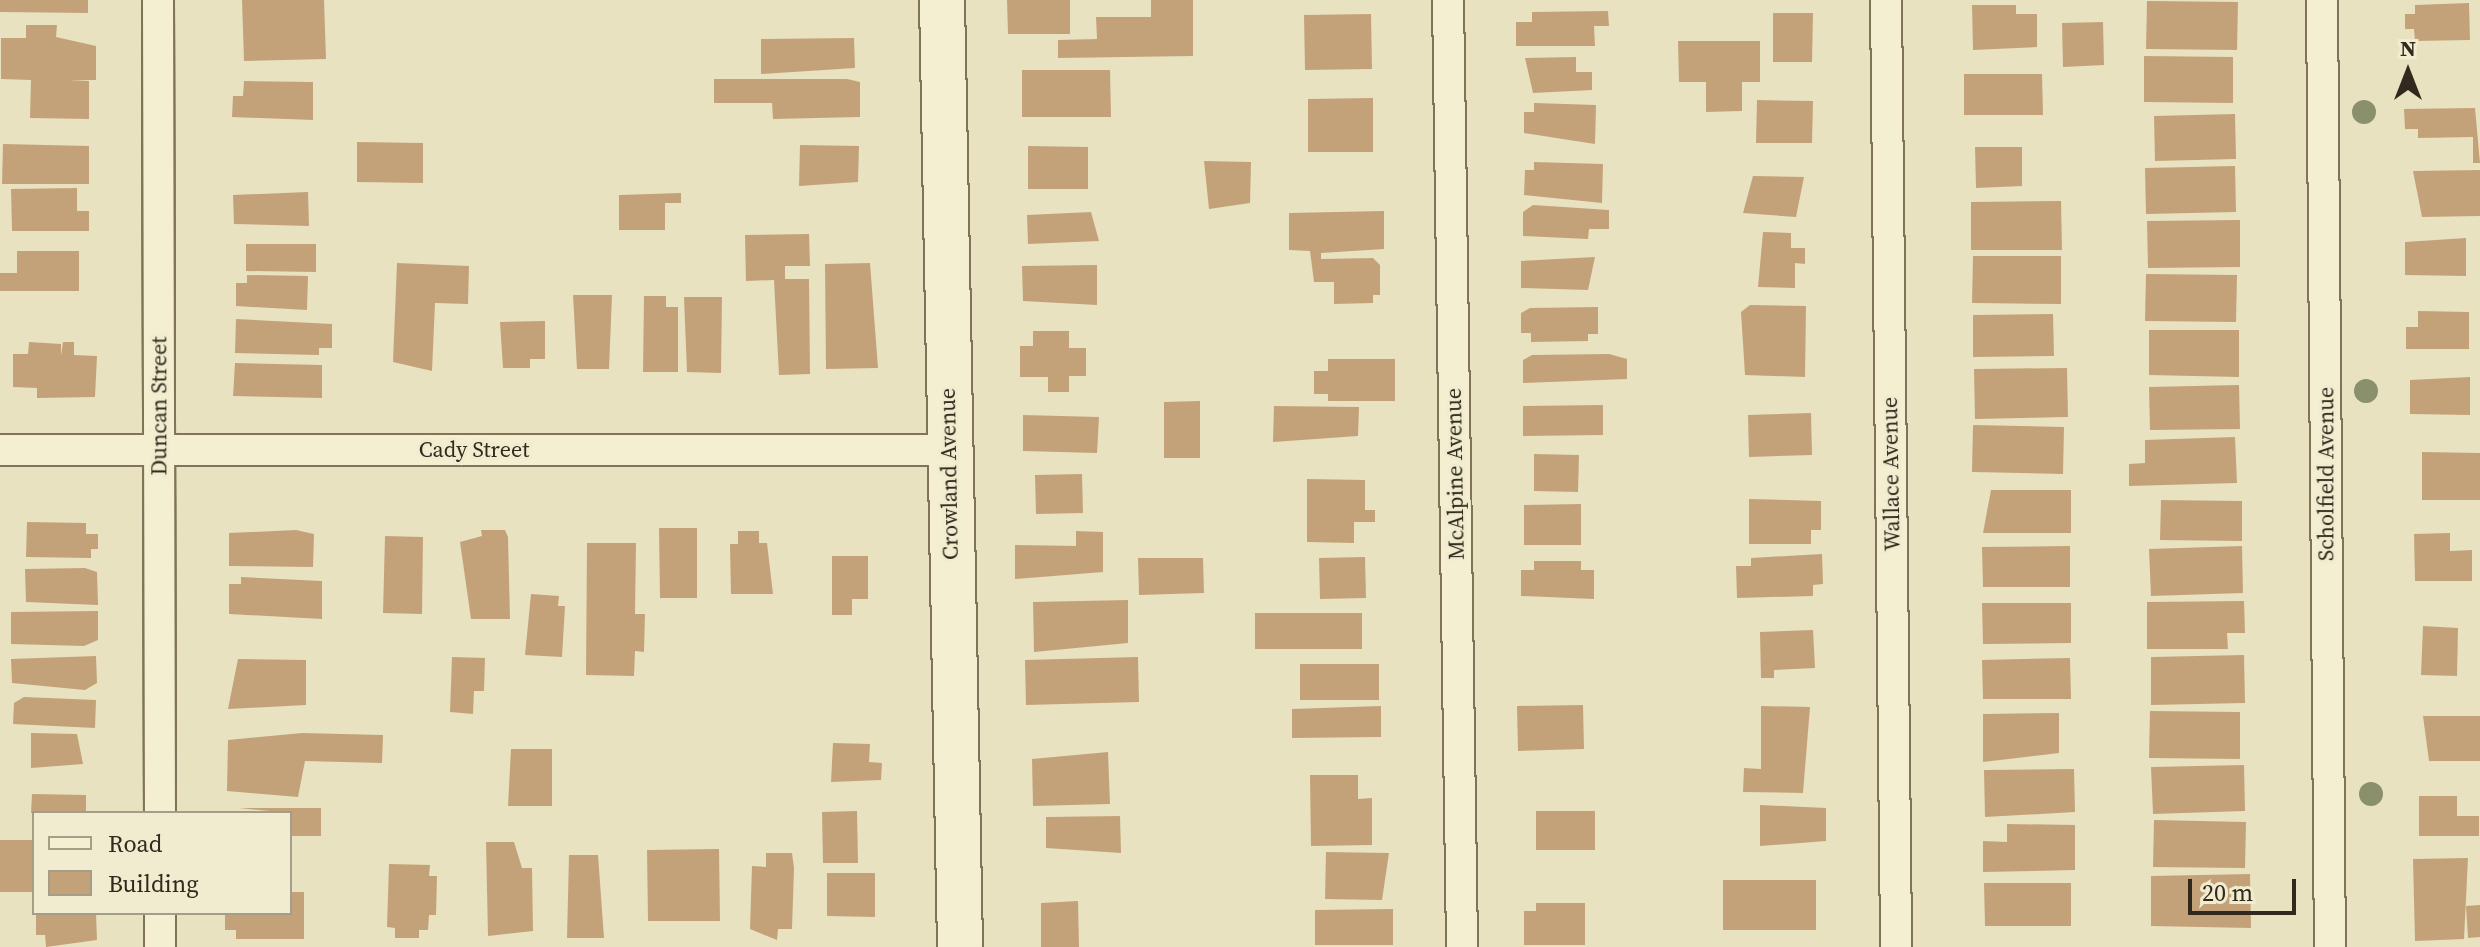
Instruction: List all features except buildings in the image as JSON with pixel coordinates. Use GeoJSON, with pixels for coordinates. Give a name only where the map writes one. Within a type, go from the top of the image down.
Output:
{"type":"FeatureCollection","features":[{"type":"Feature","properties":{"kind":"main road","name":"Crowland Avenue"},"geometry":{"type":"LineString","coordinates":[[942,0],[948,450],[960,947]]}},
{"type":"Feature","properties":{"kind":"street","name":"Duncan Street"},"geometry":{"type":"LineString","coordinates":[[158,0],[160,811]]}},
{"type":"Feature","properties":{"kind":"street","name":"McAlpine Avenue"},"geometry":{"type":"LineString","coordinates":[[1448,0],[1462,947]]}},
{"type":"Feature","properties":{"kind":"street","name":"Wallace Avenue"},"geometry":{"type":"LineString","coordinates":[[1886,0],[1896,947]]}},
{"type":"Feature","properties":{"kind":"street","name":"Scholfield Avenue"},"geometry":{"type":"LineString","coordinates":[[2322,0],[2330,947]]}},
{"type":"Feature","properties":{"kind":"street","name":"Cady Street"},"geometry":{"type":"LineString","coordinates":[[0,450],[948,450]]}},
{"type":"Feature","properties":{"kind":"street"},"geometry":{"type":"LineString","coordinates":[[160,915],[160,947]]}}]}
